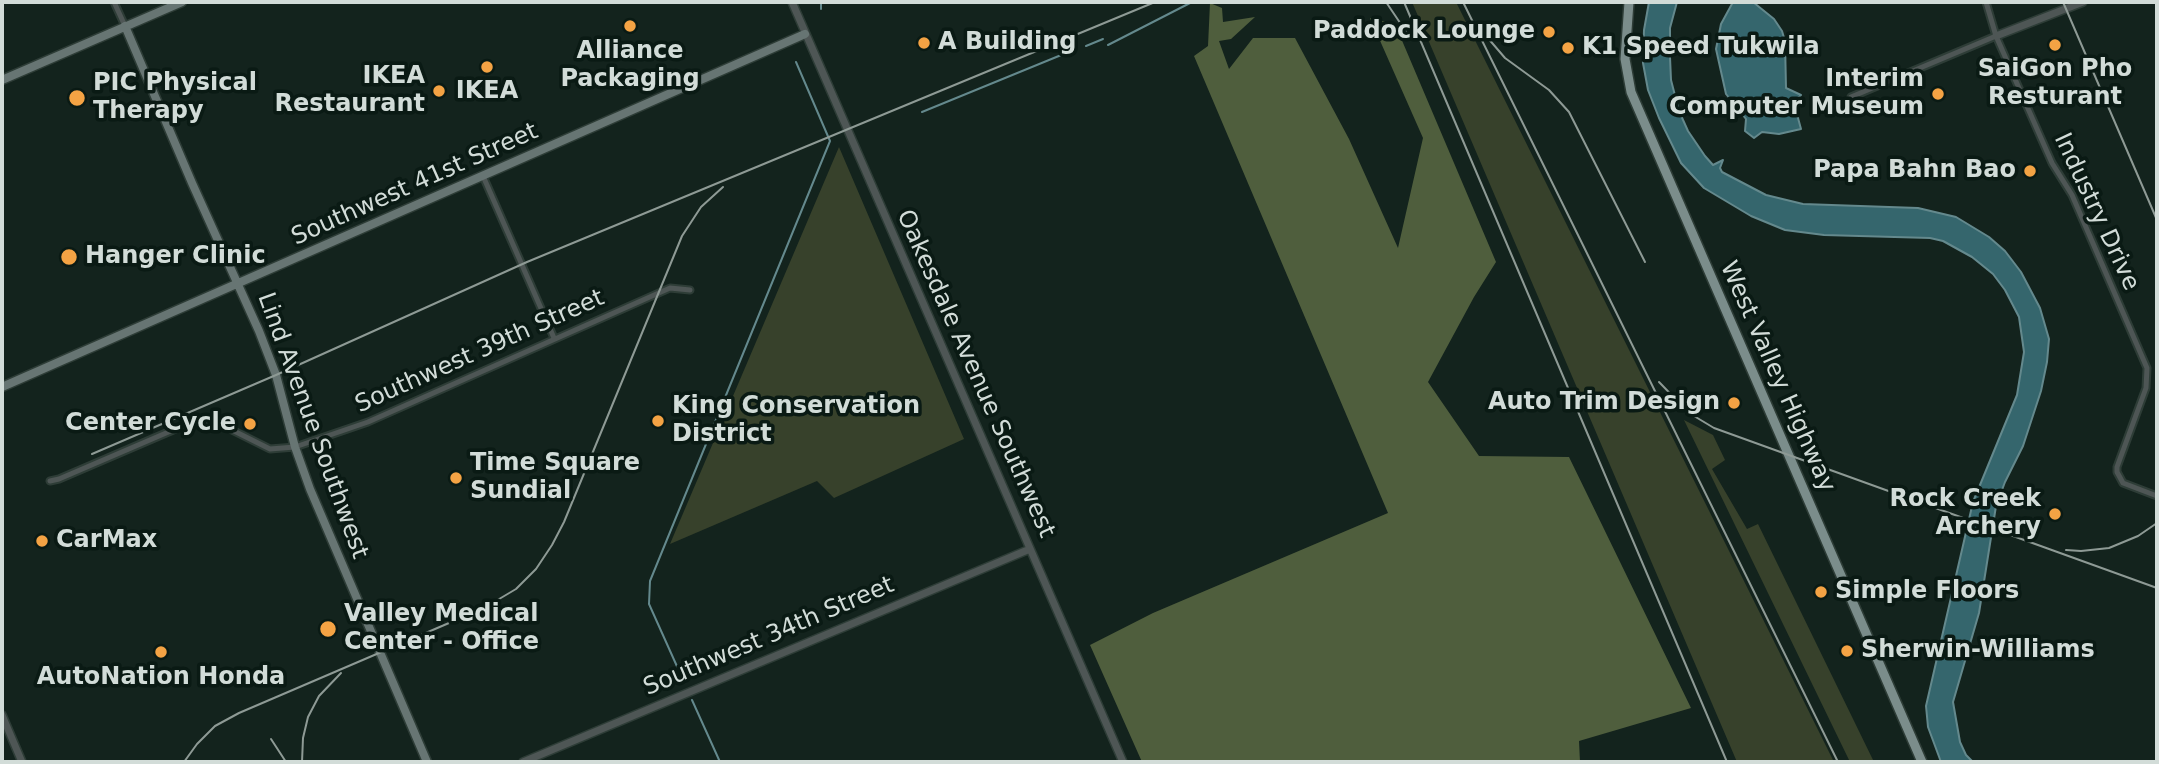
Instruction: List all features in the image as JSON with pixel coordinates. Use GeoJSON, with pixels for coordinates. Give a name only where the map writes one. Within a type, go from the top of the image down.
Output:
{"type":"FeatureCollection","features":[{"type":"Feature","properties":{"kind":"main road"},"geometry":{"type":"LineString","coordinates":[[2,80],[182,2]]}},
{"type":"Feature","properties":{"kind":"main road","name":"West Valley Highway"},"geometry":{"type":"LineString","coordinates":[[1629,2],[1625,59],[1631,92],[1922,762]]}},
{"type":"Feature","properties":{"kind":"main road","name":"Lind Avenue Southwest"},"geometry":{"type":"LineString","coordinates":[[125,26],[276,375],[295,447],[310,489],[427,762]]}},
{"type":"Feature","properties":{"kind":"main road","name":"Southwest 41st Street"},"geometry":{"type":"LineString","coordinates":[[2,387],[805,34]]}},
{"type":"Feature","properties":{"kind":"street"},"geometry":{"type":"LineString","coordinates":[[114,2],[125,26]]}},
{"type":"Feature","properties":{"kind":"street","name":"Oakesdale Avenue Southwest"},"geometry":{"type":"LineString","coordinates":[[792,2],[1122,762]]}},
{"type":"Feature","properties":{"kind":"street","name":"Industry Drive"},"geometry":{"type":"LineString","coordinates":[[1986,2],[1996,36],[2052,163],[2072,195],[2147,368],[2146,388],[2117,472],[2123,483],[2157,496]]}},
{"type":"Feature","properties":{"kind":"street"},"geometry":{"type":"LineString","coordinates":[[1851,97],[2083,2]]}},
{"type":"Feature","properties":{"kind":"street"},"geometry":{"type":"LineString","coordinates":[[483,176],[554,338]]}},
{"type":"Feature","properties":{"kind":"street","name":"Southwest 39th Street"},"geometry":{"type":"LineString","coordinates":[[50,481],[203,419],[216,422],[270,449],[295,447],[368,422],[670,288],[690,290]]}},
{"type":"Feature","properties":{"kind":"street","name":"Southwest 34th Street"},"geometry":{"type":"LineString","coordinates":[[523,762],[1030,549]]}},
{"type":"Feature","properties":{"kind":"street"},"geometry":{"type":"LineString","coordinates":[[2,715],[22,762]]}},
{"type":"Feature","properties":{"kind":"green space"},"geometry":{"type":"Polygon","coordinates":[[[1412,2],[1456,2],[1834,762],[1737,762],[1412,2]]]}},
{"type":"Feature","properties":{"kind":"green space"},"geometry":{"type":"Polygon","coordinates":[[[1210,3],[1222,8],[1223,22],[1255,17],[1231,39],[1219,41],[1229,69],[1253,38],[1295,38],[1349,139],[1398,248],[1423,138],[1370,18],[1395,24],[1496,262],[1428,382],[1479,456],[1569,457],[1691,708],[1579,741],[1580,762],[1142,762],[1090,645],[1153,613],[1388,513],[1194,56],[1208,46],[1210,3]]]}},
{"type":"Feature","properties":{"kind":"green space"},"geometry":{"type":"Polygon","coordinates":[[[839,147],[964,439],[834,498],[817,481],[670,544],[839,147]]]}},
{"type":"Feature","properties":{"kind":"green space"},"geometry":{"type":"Polygon","coordinates":[[[1684,420],[1713,435],[1725,460],[1712,469],[1747,529],[1758,524],[1874,762],[1850,762],[1684,420]]]}},
{"type":"Feature","properties":{"kind":"water"},"geometry":{"type":"Polygon","coordinates":[[[1649,2],[1677,2],[1670,28],[1671,80],[1679,111],[1688,131],[1713,165],[1723,160],[1720,168],[1722,172],[1766,195],[1803,204],[1918,208],[1956,217],[1989,237],[2005,251],[2021,272],[2040,308],[2049,339],[2041,391],[2023,446],[1996,506],[1979,613],[1953,702],[1960,742],[1973,762],[1941,762],[1928,727],[1926,706],[1973,502],[2017,395],[2024,352],[2019,317],[1993,274],[1972,257],[1943,241],[1930,238],[1824,235],[1785,230],[1751,216],[1704,188],[1681,163],[1648,90],[1643,63],[1644,30],[1649,2]]]}},
{"type":"Feature","properties":{"kind":"water"},"geometry":{"type":"Polygon","coordinates":[[[1733,2],[1753,2],[1774,19],[1782,31],[1785,41],[1786,88],[1801,95],[1795,102],[1794,111],[1801,129],[1779,134],[1762,132],[1754,138],[1745,131],[1746,119],[1726,94],[1716,49],[1721,24],[1733,2]]]}},
{"type":"Feature","properties":{"kind":"waterway"},"geometry":{"type":"LineString","coordinates":[[821,2],[821,9]]}},
{"type":"Feature","properties":{"kind":"waterway"},"geometry":{"type":"LineString","coordinates":[[1108,45],[1192,2]]}},
{"type":"Feature","properties":{"kind":"waterway"},"geometry":{"type":"LineString","coordinates":[[1086,46],[1103,39]]}},
{"type":"Feature","properties":{"kind":"waterway"},"geometry":{"type":"LineString","coordinates":[[922,112],[1071,51]]}},
{"type":"Feature","properties":{"kind":"waterway"},"geometry":{"type":"LineString","coordinates":[[684,682],[649,604],[650,581],[830,141],[796,62]]}},
{"type":"Feature","properties":{"kind":"waterway"},"geometry":{"type":"LineString","coordinates":[[692,700],[720,762]]}},
{"type":"Feature","properties":{"kind":"railway"},"geometry":{"type":"LineString","coordinates":[[92,454],[527,262],[1155,2]]}},
{"type":"Feature","properties":{"kind":"railway"},"geometry":{"type":"LineString","coordinates":[[1386,2],[1411,39]]}},
{"type":"Feature","properties":{"kind":"railway"},"geometry":{"type":"LineString","coordinates":[[1404,2],[1727,762]]}},
{"type":"Feature","properties":{"kind":"railway"},"geometry":{"type":"LineString","coordinates":[[1463,2],[1838,762]]}},
{"type":"Feature","properties":{"kind":"railway"},"geometry":{"type":"LineString","coordinates":[[2063,2],[2157,220]]}},
{"type":"Feature","properties":{"kind":"railway"},"geometry":{"type":"LineString","coordinates":[[1487,37],[1505,58],[1549,90],[1569,112],[1645,262]]}},
{"type":"Feature","properties":{"kind":"railway"},"geometry":{"type":"LineString","coordinates":[[184,762],[215,726],[239,713],[484,608],[516,589],[536,569],[564,522],[682,236],[701,207],[723,187]]}},
{"type":"Feature","properties":{"kind":"railway"},"geometry":{"type":"LineString","coordinates":[[1659,382],[1689,413],[1714,428],[2157,588]]}},
{"type":"Feature","properties":{"kind":"railway"},"geometry":{"type":"LineString","coordinates":[[2066,550],[2109,548],[2138,536],[2157,523]]}},
{"type":"Feature","properties":{"kind":"railway"},"geometry":{"type":"LineString","coordinates":[[302,762],[303,738],[308,717],[319,696],[341,673]]}},
{"type":"Feature","properties":{"kind":"railway"},"geometry":{"type":"LineString","coordinates":[[271,739],[286,762]]}},
{"type":"Feature","properties":{"kind":"place","name":"Alliance Packaging"},"geometry":{"type":"Point","coordinates":[630,26]}},
{"type":"Feature","properties":{"kind":"place","name":"Paddock Lounge"},"geometry":{"type":"Point","coordinates":[1549,32]}},
{"type":"Feature","properties":{"kind":"place","name":"A Building"},"geometry":{"type":"Point","coordinates":[924,43]}},
{"type":"Feature","properties":{"kind":"place","name":"SaiGon Pho Resturant"},"geometry":{"type":"Point","coordinates":[2055,45]}},
{"type":"Feature","properties":{"kind":"place","name":"K1 Speed Tukwila"},"geometry":{"type":"Point","coordinates":[1568,48]}},
{"type":"Feature","properties":{"kind":"place","name":"IKEA"},"geometry":{"type":"Point","coordinates":[487,67]}},
{"type":"Feature","properties":{"kind":"place","name":"IKEA Restaurant"},"geometry":{"type":"Point","coordinates":[439,91]}},
{"type":"Feature","properties":{"kind":"place","name":"Interim Computer Museum"},"geometry":{"type":"Point","coordinates":[1938,94]}},
{"type":"Feature","properties":{"kind":"place","name":"PIC Physical Therapy"},"geometry":{"type":"Point","coordinates":[77,98]}},
{"type":"Feature","properties":{"kind":"place","name":"Papa Bahn Bao"},"geometry":{"type":"Point","coordinates":[2030,171]}},
{"type":"Feature","properties":{"kind":"place","name":"Hanger Clinic"},"geometry":{"type":"Point","coordinates":[69,257]}},
{"type":"Feature","properties":{"kind":"place","name":"Auto Trim Design"},"geometry":{"type":"Point","coordinates":[1734,403]}},
{"type":"Feature","properties":{"kind":"place","name":"King Conservation District"},"geometry":{"type":"Point","coordinates":[658,421]}},
{"type":"Feature","properties":{"kind":"place","name":"Center Cycle"},"geometry":{"type":"Point","coordinates":[250,424]}},
{"type":"Feature","properties":{"kind":"place","name":"Time Square Sundial"},"geometry":{"type":"Point","coordinates":[456,478]}},
{"type":"Feature","properties":{"kind":"place","name":"Rock Creek Archery"},"geometry":{"type":"Point","coordinates":[2055,514]}},
{"type":"Feature","properties":{"kind":"place","name":"CarMax"},"geometry":{"type":"Point","coordinates":[42,541]}},
{"type":"Feature","properties":{"kind":"place","name":"Simple Floors"},"geometry":{"type":"Point","coordinates":[1821,592]}},
{"type":"Feature","properties":{"kind":"place","name":"Valley Medical Center - Office"},"geometry":{"type":"Point","coordinates":[328,629]}},
{"type":"Feature","properties":{"kind":"place","name":"Sherwin-Williams"},"geometry":{"type":"Point","coordinates":[1847,651]}},
{"type":"Feature","properties":{"kind":"place","name":"AutoNation Honda"},"geometry":{"type":"Point","coordinates":[161,652]}}]}
